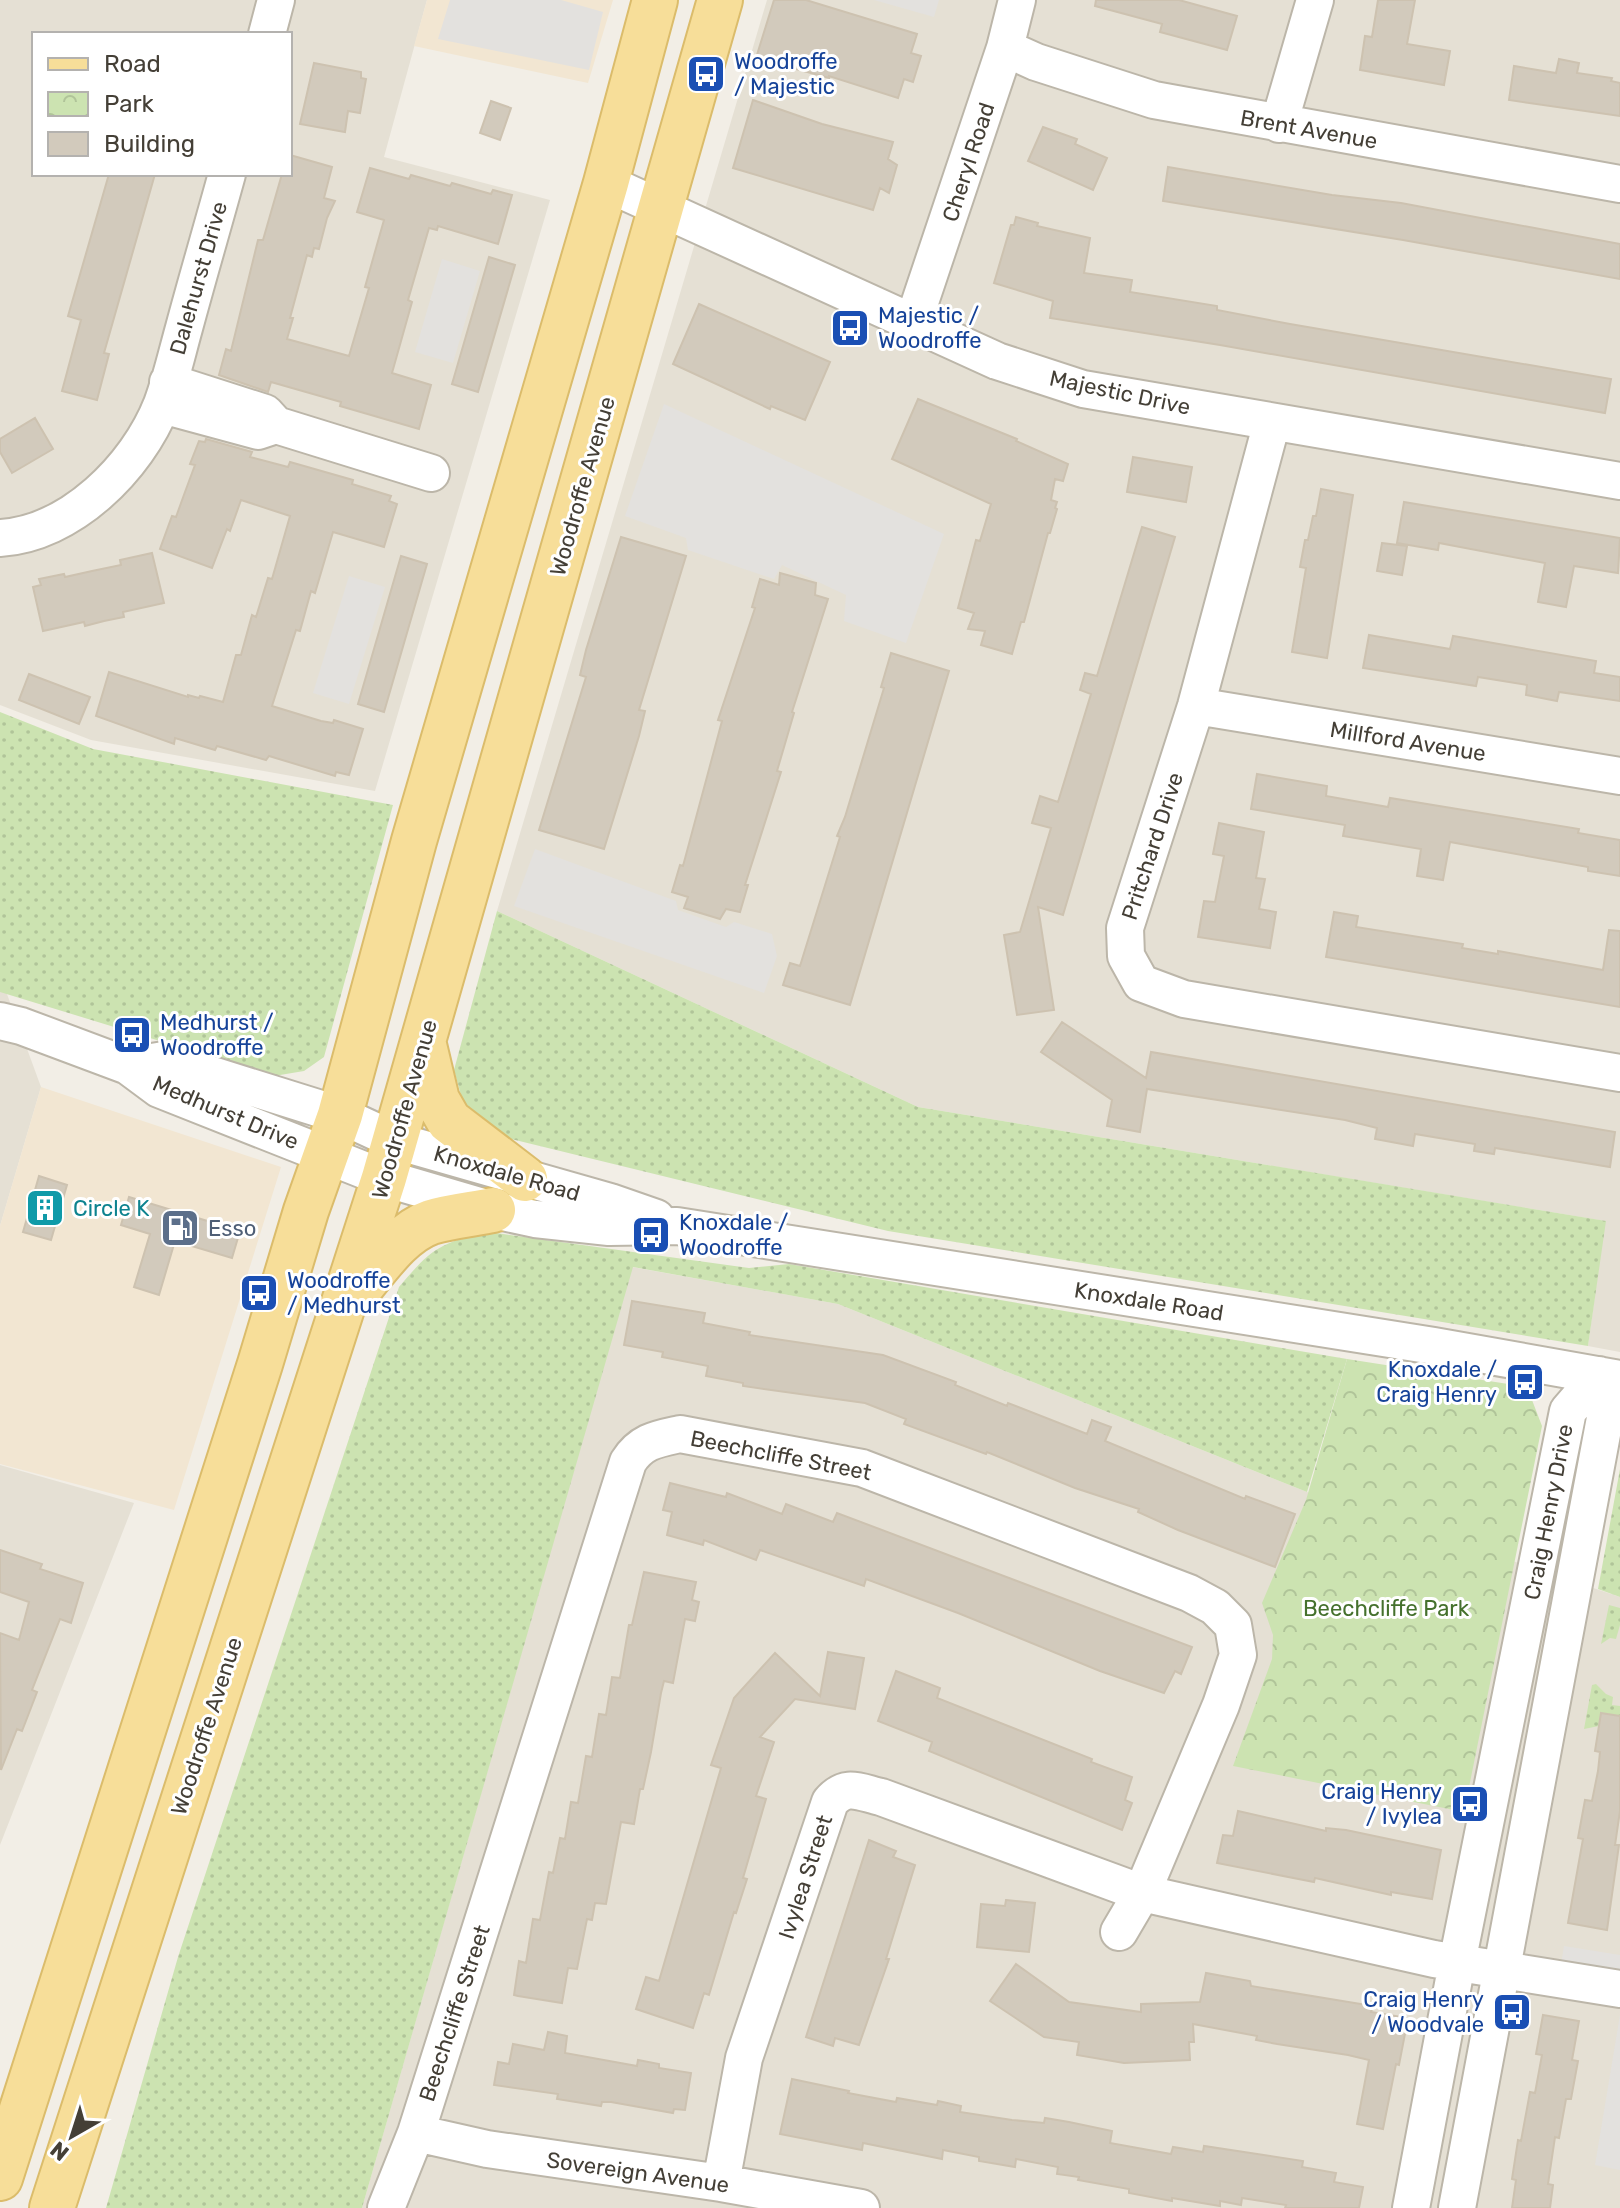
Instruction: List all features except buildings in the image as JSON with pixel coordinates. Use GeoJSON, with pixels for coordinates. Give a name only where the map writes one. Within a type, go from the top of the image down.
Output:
{"type":"FeatureCollection","features":[{"type":"Feature","properties":{"kind":"main road"},"geometry":{"type":"LineString","coordinates":[[0,2178],[306,1211],[334,1134],[414,841],[606,183],[655,0]]}},
{"type":"Feature","properties":{"kind":"main road","name":"Woodroffe Avenue"},"geometry":{"type":"LineString","coordinates":[[52,2208],[390,1160],[720,0]]}},
{"type":"Feature","properties":{"kind":"main road"},"geometry":{"type":"LineString","coordinates":[[423,1043],[437,1100],[449,1121],[525,1179]]}},
{"type":"Feature","properties":{"kind":"main road"},"geometry":{"type":"LineString","coordinates":[[345,1305],[406,1236],[418,1228],[432,1222],[493,1210]]}},
{"type":"Feature","properties":{"kind":"main road"},"geometry":{"type":"LineString","coordinates":[[0,2204],[11,2208]]}},
{"type":"Feature","properties":{"kind":"street"},"geometry":{"type":"LineString","coordinates":[[268,32],[276,0]]}},
{"type":"Feature","properties":{"kind":"street","name":"Cheryl Road"},"geometry":{"type":"LineString","coordinates":[[913,323],[1005,48],[1017,0]]}},
{"type":"Feature","properties":{"kind":"street"},"geometry":{"type":"LineString","coordinates":[[1279,124],[1315,0]]}},
{"type":"Feature","properties":{"kind":"street","name":"Brent Avenue"},"geometry":{"type":"LineString","coordinates":[[1005,48],[1036,62],[1154,100],[1620,184]]}},
{"type":"Feature","properties":{"kind":"street","name":"Dalehurst Drive"},"geometry":{"type":"LineString","coordinates":[[0,538],[35,533],[65,520],[107,485],[142,443],[165,393],[226,176]]}},
{"type":"Feature","properties":{"kind":"street","name":"Majestic Drive"},"geometry":{"type":"LineString","coordinates":[[606,183],[997,361],[1083,389],[1620,481]]}},
{"type":"Feature","properties":{"kind":"street"},"geometry":{"type":"LineString","coordinates":[[165,393],[258,431],[276,425],[431,473]]}},
{"type":"Feature","properties":{"kind":"street","name":"Pritchard Drive"},"geometry":{"type":"LineString","coordinates":[[1272,422],[1196,706],[1125,928],[1126,956],[1141,983],[1184,999],[1620,1073]]}},
{"type":"Feature","properties":{"kind":"street","name":"Millford Avenue"},"geometry":{"type":"LineString","coordinates":[[1196,706],[1620,776]]}},
{"type":"Feature","properties":{"kind":"street","name":"Medhurst Drive"},"geometry":{"type":"LineString","coordinates":[[0,1021],[128,1066],[159,1089],[334,1134]]}},
{"type":"Feature","properties":{"kind":"street","name":"Knoxdale Road"},"geometry":{"type":"LineString","coordinates":[[334,1134],[493,1210],[609,1227],[677,1226],[1434,1346],[1609,1377]]}},
{"type":"Feature","properties":{"kind":"street","name":"Knoxdale Road"},"geometry":{"type":"LineString","coordinates":[[390,1160],[525,1179],[610,1202],[677,1226]]}},
{"type":"Feature","properties":{"kind":"street","name":"Craig Henry Drive"},"geometry":{"type":"LineString","coordinates":[[1411,2208],[1568,1411],[1609,1377]]}},
{"type":"Feature","properties":{"kind":"street","name":"Craig Henry Drive"},"geometry":{"type":"LineString","coordinates":[[1457,2208],[1605,1418],[1609,1377]]}},
{"type":"Feature","properties":{"kind":"street","name":"Beechcliffe Street"},"geometry":{"type":"LineString","coordinates":[[386,2208],[416,2133],[628,1462],[637,1449],[652,1439],[680,1434],[862,1468],[1189,1593],[1215,1607],[1233,1625],[1238,1655],[1221,1705],[1142,1893]]}},
{"type":"Feature","properties":{"kind":"street","name":"Ivylea Street"},"geometry":{"type":"LineString","coordinates":[[721,2183],[744,2058],[830,1802],[839,1792],[850,1789],[881,1797],[1142,1893],[1457,1963],[1620,1989]]}},
{"type":"Feature","properties":{"kind":"street"},"geometry":{"type":"LineString","coordinates":[[1119,1932],[1142,1893]]}},
{"type":"Feature","properties":{"kind":"street","name":"Sovereign Avenue"},"geometry":{"type":"LineString","coordinates":[[416,2133],[487,2149],[721,2183],[861,2208]]}},
{"type":"Feature","properties":{"kind":"shaded area"},"geometry":{"type":"Polygon","coordinates":[[[0,0],[427,0],[384,157],[550,200],[375,791],[91,740],[0,705],[0,0]]]}},
{"type":"Feature","properties":{"kind":"shaded area"},"geometry":{"type":"Polygon","coordinates":[[[427,0],[613,0],[588,83],[414,46],[427,0]]]}},
{"type":"Feature","properties":{"kind":"shaded area"},"geometry":{"type":"Polygon","coordinates":[[[450,0],[561,0],[603,12],[589,70],[438,39],[450,0]]]}},
{"type":"Feature","properties":{"kind":"shaded area"},"geometry":{"type":"Polygon","coordinates":[[[767,0],[1620,0],[1620,1352],[1588,1346],[1605,1221],[918,1107],[497,911],[767,0]]]}},
{"type":"Feature","properties":{"kind":"shaded area"},"geometry":{"type":"Polygon","coordinates":[[[874,0],[939,0],[934,17],[874,0]]]}},
{"type":"Feature","properties":{"kind":"shaded area"},"geometry":{"type":"Polygon","coordinates":[[[442,259],[480,271],[453,363],[415,352],[442,259]]]}},
{"type":"Feature","properties":{"kind":"shaded area"},"geometry":{"type":"Polygon","coordinates":[[[664,404],[944,534],[906,643],[844,621],[846,595],[782,565],[774,579],[688,550],[686,538],[625,516],[664,404]]]}},
{"type":"Feature","properties":{"kind":"shaded area"},"geometry":{"type":"Polygon","coordinates":[[[349,576],[385,587],[349,704],[313,693],[349,576]]]}},
{"type":"Feature","properties":{"kind":"shaded area"},"geometry":{"type":"Polygon","coordinates":[[[535,849],[676,901],[678,910],[726,927],[734,922],[772,934],[777,956],[764,993],[514,906],[535,849]]]}},
{"type":"Feature","properties":{"kind":"shaded area"},"geometry":{"type":"Polygon","coordinates":[[[0,975],[41,1087],[0,1226],[0,975]]]}},
{"type":"Feature","properties":{"kind":"shaded area"},"geometry":{"type":"Polygon","coordinates":[[[41,1087],[281,1167],[174,1510],[0,1464],[0,1226],[41,1087]]]}},
{"type":"Feature","properties":{"kind":"shaded area"},"geometry":{"type":"Polygon","coordinates":[[[632,1267],[838,1304],[1307,1492],[1620,1597],[1620,2208],[362,2208],[632,1267]]]}},
{"type":"Feature","properties":{"kind":"shaded area"},"geometry":{"type":"Polygon","coordinates":[[[0,1465],[134,1503],[0,1845],[0,1465]]]}},
{"type":"Feature","properties":{"kind":"shaded area"},"geometry":{"type":"Polygon","coordinates":[[[1564,1946],[1620,1955],[1620,1974],[1561,1964],[1564,1946]]]}},
{"type":"Feature","properties":{"kind":"shaded area"},"geometry":{"type":"Polygon","coordinates":[[[1620,2015],[1620,2170],[1595,2165],[1620,2015]]]}},
{"type":"Feature","properties":{"kind":"green space"},"geometry":{"type":"Polygon","coordinates":[[[0,712],[93,749],[393,805],[324,1057],[304,1071],[274,1076],[0,992],[0,712]]]}},
{"type":"Feature","properties":{"kind":"green space"},"geometry":{"type":"Polygon","coordinates":[[[497,911],[918,1107],[1606,1221],[1588,1346],[888,1231],[499,1136],[466,1113],[454,1070],[497,911]]]}},
{"type":"Feature","properties":{"kind":"green space"},"geometry":{"type":"Polygon","coordinates":[[[489,1232],[749,1268],[789,1264],[1347,1359],[1307,1492],[838,1304],[633,1267],[362,2208],[106,2208],[178,1957],[399,1287],[438,1249],[489,1232]]]}},
{"type":"Feature","properties":{"kind":"green space","name":"Beechcliffe Park"},"geometry":{"type":"Polygon","coordinates":[[[1347,1359],[1527,1387],[1542,1426],[1464,1812],[1233,1766],[1272,1659],[1273,1635],[1262,1603],[1306,1500],[1347,1359]]]}},
{"type":"Feature","properties":{"kind":"green space"},"geometry":{"type":"Polygon","coordinates":[[[1620,1469],[1620,1597],[1598,1589],[1620,1469]]]}},
{"type":"Feature","properties":{"kind":"green space"},"geometry":{"type":"Polygon","coordinates":[[[1609,1605],[1620,1608],[1620,1625],[1616,1639],[1610,1638],[1601,1644],[1609,1605]]]}},
{"type":"Feature","properties":{"kind":"green space"},"geometry":{"type":"Polygon","coordinates":[[[1596,1684],[1613,1697],[1612,1705],[1620,1706],[1620,1716],[1602,1713],[1599,1726],[1584,1729],[1592,1685],[1596,1684]]]}},
{"type":"Feature","properties":{"kind":"place","name":"Woodroffe / Majestic"},"geometry":{"type":"Point","coordinates":[706,74]}},
{"type":"Feature","properties":{"kind":"place","name":"Majestic / Woodroffe"},"geometry":{"type":"Point","coordinates":[850,328]}},
{"type":"Feature","properties":{"kind":"place","name":"Medhurst / Woodroffe"},"geometry":{"type":"Point","coordinates":[132,1035]}},
{"type":"Feature","properties":{"kind":"place","name":"Circle K"},"geometry":{"type":"Point","coordinates":[45,1208]}},
{"type":"Feature","properties":{"kind":"place","name":"Esso"},"geometry":{"type":"Point","coordinates":[180,1228]}},
{"type":"Feature","properties":{"kind":"place","name":"Knoxdale / Woodroffe"},"geometry":{"type":"Point","coordinates":[651,1235]}},
{"type":"Feature","properties":{"kind":"place","name":"Woodroffe / Medhurst"},"geometry":{"type":"Point","coordinates":[259,1293]}},
{"type":"Feature","properties":{"kind":"place","name":"Knoxdale / Craig Henry"},"geometry":{"type":"Point","coordinates":[1525,1382]}},
{"type":"Feature","properties":{"kind":"place","name":"Craig Henry / Ivylea"},"geometry":{"type":"Point","coordinates":[1470,1804]}},
{"type":"Feature","properties":{"kind":"place","name":"Craig Henry / Woodvale"},"geometry":{"type":"Point","coordinates":[1512,2012]}}]}
